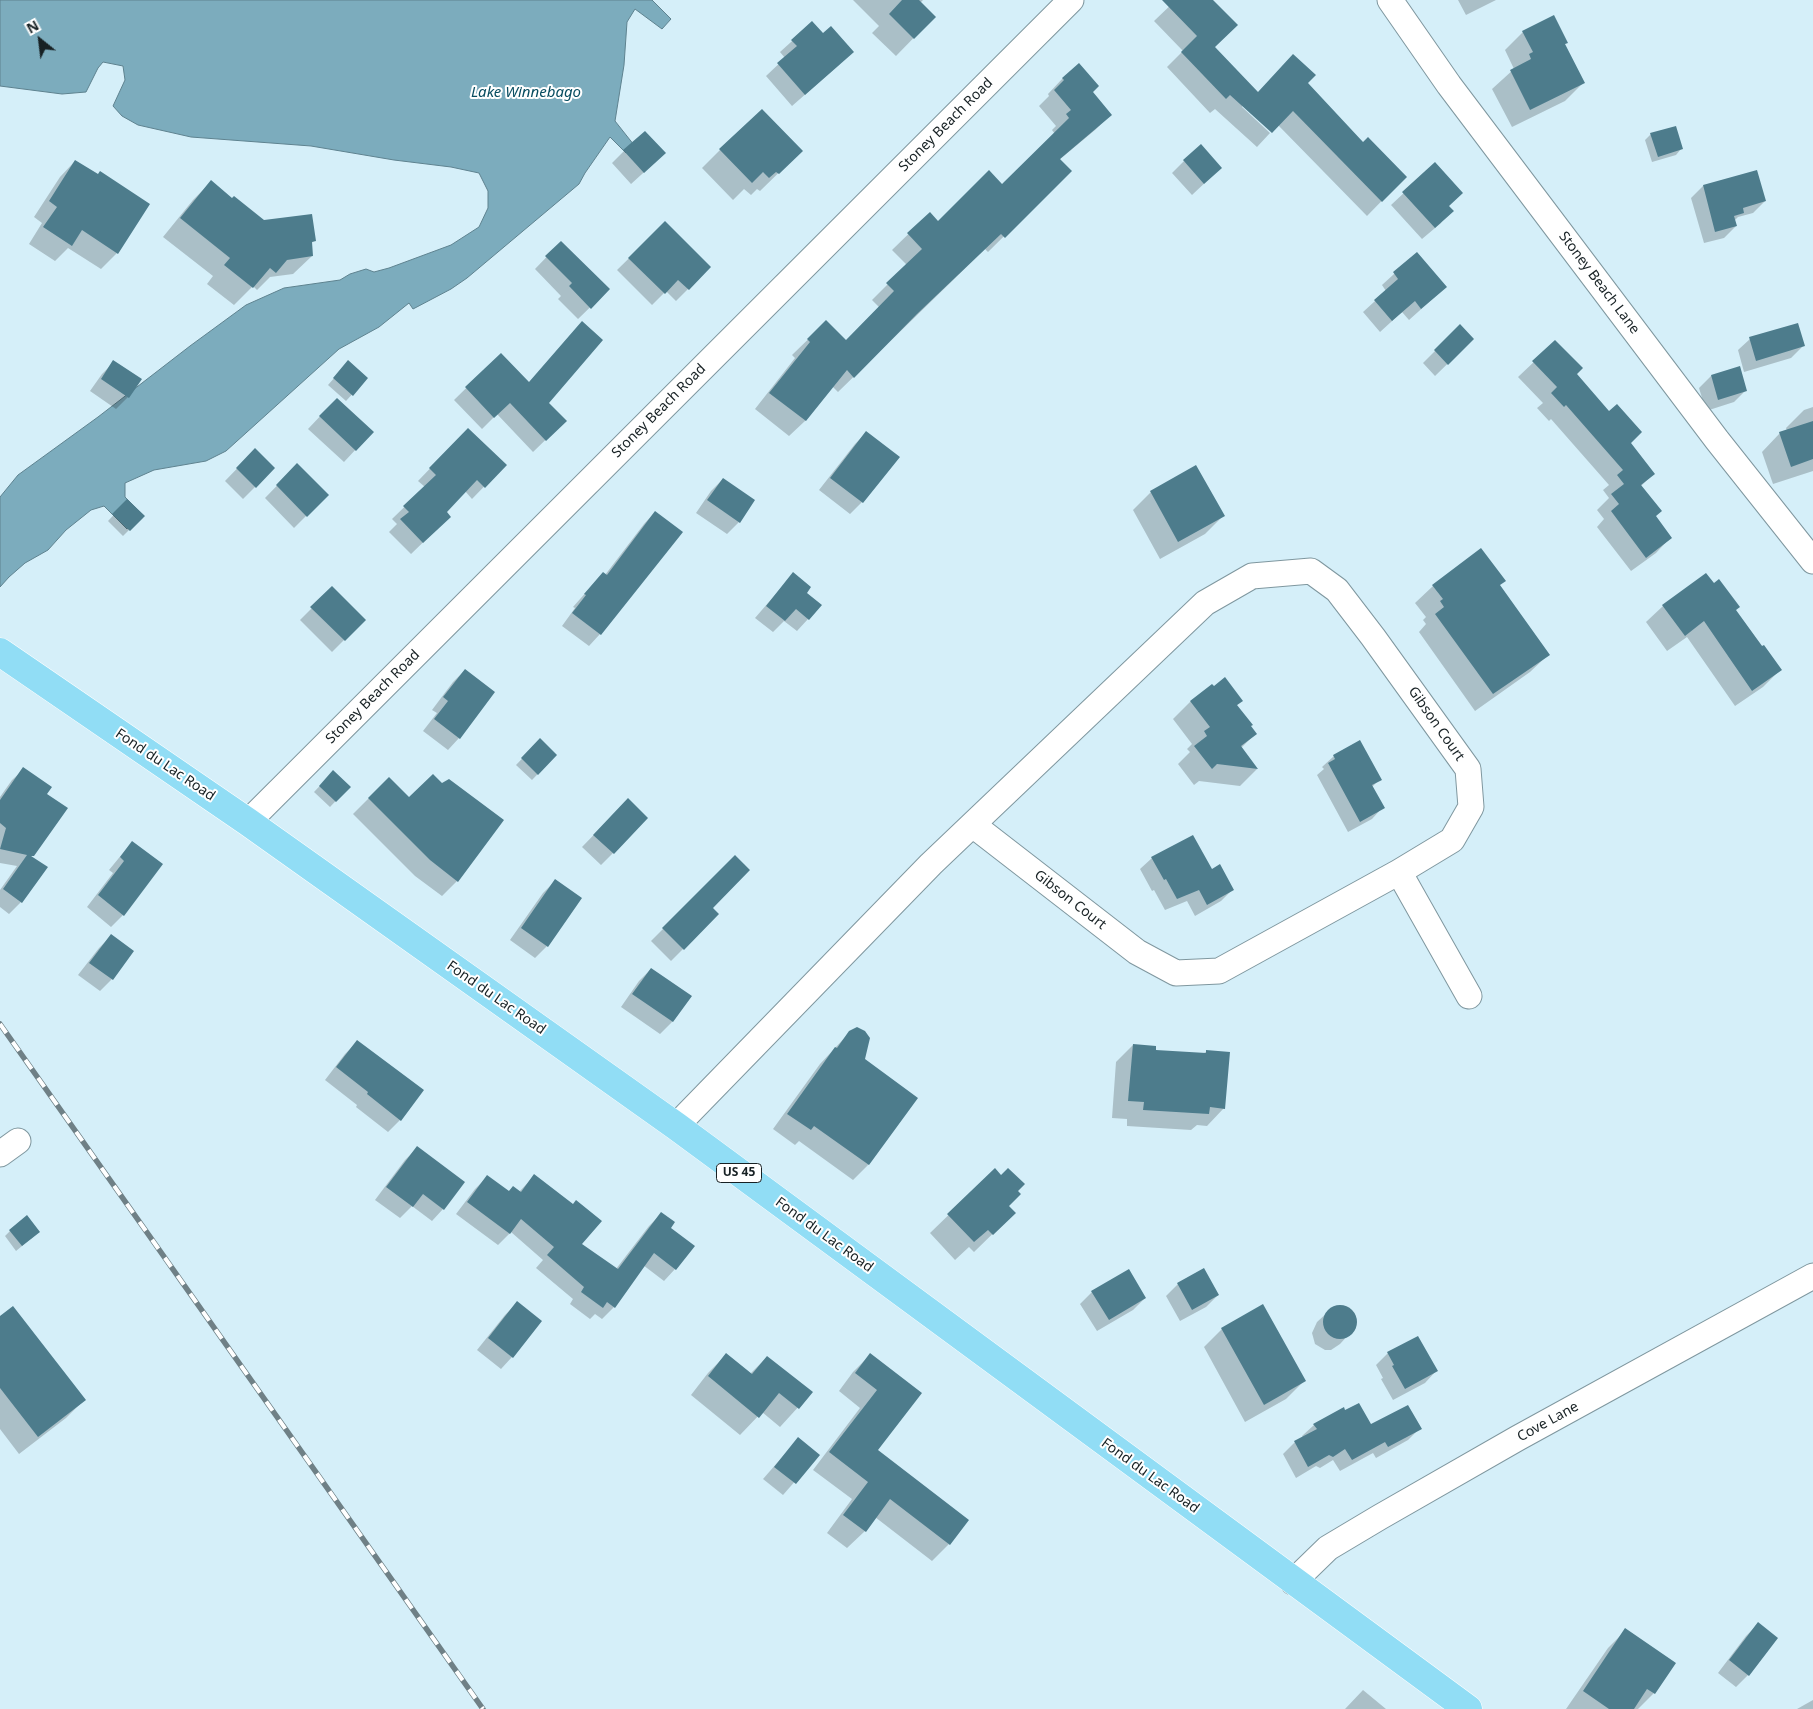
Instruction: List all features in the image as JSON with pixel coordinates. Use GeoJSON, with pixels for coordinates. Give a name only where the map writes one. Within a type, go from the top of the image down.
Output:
{"type":"FeatureCollection","features":[{"type":"Feature","properties":{"kind":"main road","name":"Fond du Lac Road"},"geometry":{"type":"LineString","coordinates":[[0,652],[248,822],[676,1126],[1468,1709]]}},
{"type":"Feature","properties":{"kind":"street","name":"Stoney Beach Road"},"geometry":{"type":"LineString","coordinates":[[248,822],[1071,0]]}},
{"type":"Feature","properties":{"kind":"street","name":"Stoney Beach Lane"},"geometry":{"type":"LineString","coordinates":[[1390,0],[1473,117],[1718,440],[1813,561]]}},
{"type":"Feature","properties":{"kind":"street","name":"Gibson Court"},"geometry":{"type":"LineString","coordinates":[[676,1126],[931,864],[1205,602],[1252,576],[1311,571],[1337,590],[1373,636],[1468,769],[1471,807],[1452,840],[1399,872],[1219,971],[1176,973],[1137,952],[973,825]]}},
{"type":"Feature","properties":{"kind":"street"},"geometry":{"type":"LineString","coordinates":[[1399,872],[1469,996]]}},
{"type":"Feature","properties":{"kind":"street","name":"Cove Lane"},"geometry":{"type":"LineString","coordinates":[[1293,1582],[1328,1548],[1380,1517],[1518,1438],[1813,1276]]}},
{"type":"Feature","properties":{"kind":"water","name":"Lake Winnebago"},"geometry":{"type":"Polygon","coordinates":[[[0,0],[652,0],[671,19],[662,29],[635,9],[627,22],[624,65],[615,121],[634,145],[626,153],[610,137],[579,184],[467,278],[451,289],[413,309],[409,303],[379,327],[339,349],[226,451],[206,461],[154,470],[125,483],[125,497],[143,515],[127,529],[104,506],[91,510],[66,530],[48,550],[25,563],[0,587],[0,497],[18,475],[246,305],[284,288],[340,280],[350,274],[366,269],[374,272],[451,245],[479,227],[488,208],[488,191],[479,173],[451,167],[394,160],[311,146],[191,137],[138,125],[122,116],[113,106],[125,80],[123,66],[103,62],[86,92],[62,94],[0,86],[0,0]]]}},
{"type":"Feature","properties":{"kind":"building"},"geometry":{"type":"Polygon","coordinates":[[[902,0],[919,0],[936,17],[914,39],[889,14],[902,0]]]}},
{"type":"Feature","properties":{"kind":"building"},"geometry":{"type":"Polygon","coordinates":[[[1162,0],[1213,0],[1238,25],[1215,47],[1258,92],[1293,54],[1316,75],[1308,83],[1363,142],[1368,137],[1407,177],[1382,202],[1293,111],[1272,133],[1230,95],[1226,99],[1181,52],[1197,36],[1162,0]]]}},
{"type":"Feature","properties":{"kind":"building"},"geometry":{"type":"Polygon","coordinates":[[[1554,15],[1568,43],[1565,44],[1585,83],[1530,110],[1510,70],[1531,59],[1529,54],[1533,52],[1522,31],[1554,15]]]}},
{"type":"Feature","properties":{"kind":"building"},"geometry":{"type":"Polygon","coordinates":[[[812,21],[823,33],[831,26],[854,52],[805,95],[777,63],[797,46],[791,40],[812,21]]]}},
{"type":"Feature","properties":{"kind":"building"},"geometry":{"type":"Polygon","coordinates":[[[1079,63],[1099,86],[1093,92],[1112,115],[1060,159],[1072,171],[1005,238],[1001,234],[917,314],[854,378],[847,370],[806,421],[769,393],[810,342],[807,339],[826,320],[846,340],[894,291],[886,283],[922,249],[907,233],[930,212],[938,221],[989,170],[1002,184],[1069,118],[1066,114],[1071,110],[1054,90],[1064,80],[1062,78],[1079,63]]]}},
{"type":"Feature","properties":{"kind":"building"},"geometry":{"type":"Polygon","coordinates":[[[762,109],[803,151],[779,174],[776,172],[769,178],[763,172],[752,183],[719,149],[762,109]]]}},
{"type":"Feature","properties":{"kind":"building"},"geometry":{"type":"Polygon","coordinates":[[[1676,126],[1683,149],[1658,157],[1650,133],[1676,126]]]}},
{"type":"Feature","properties":{"kind":"building"},"geometry":{"type":"Polygon","coordinates":[[[645,131],[666,153],[644,173],[623,150],[645,131]]]}},
{"type":"Feature","properties":{"kind":"building"},"geometry":{"type":"Polygon","coordinates":[[[1201,144],[1222,168],[1204,184],[1183,160],[1201,144]]]}},
{"type":"Feature","properties":{"kind":"building"},"geometry":{"type":"Polygon","coordinates":[[[75,160],[98,174],[100,171],[150,204],[118,254],[82,230],[72,246],[43,227],[57,207],[49,201],[75,160]]]}},
{"type":"Feature","properties":{"kind":"building"},"geometry":{"type":"Polygon","coordinates":[[[1435,162],[1463,193],[1449,206],[1454,211],[1435,228],[1402,192],[1435,162]]]}},
{"type":"Feature","properties":{"kind":"building"},"geometry":{"type":"Polygon","coordinates":[[[1757,170],[1766,201],[1743,208],[1744,213],[1734,216],[1737,226],[1715,232],[1703,185],[1757,170]]]}},
{"type":"Feature","properties":{"kind":"building"},"geometry":{"type":"Polygon","coordinates":[[[211,180],[232,198],[234,196],[264,220],[312,214],[316,241],[312,242],[313,256],[287,260],[276,273],[270,268],[253,288],[224,265],[230,258],[180,218],[211,180]]]}},
{"type":"Feature","properties":{"kind":"building"},"geometry":{"type":"Polygon","coordinates":[[[665,221],[711,267],[689,290],[678,280],[665,294],[628,258],[665,221]]]}},
{"type":"Feature","properties":{"kind":"building"},"geometry":{"type":"Polygon","coordinates":[[[561,241],[610,289],[591,309],[569,286],[572,283],[545,256],[561,241]]]}},
{"type":"Feature","properties":{"kind":"building"},"geometry":{"type":"Polygon","coordinates":[[[1417,252],[1447,287],[1421,309],[1415,301],[1392,321],[1374,300],[1398,279],[1393,272],[1417,252]]]}},
{"type":"Feature","properties":{"kind":"building"},"geometry":{"type":"Polygon","coordinates":[[[582,321],[603,340],[549,403],[567,421],[546,441],[510,403],[494,418],[465,387],[501,353],[529,382],[582,321]]]}},
{"type":"Feature","properties":{"kind":"building"},"geometry":{"type":"Polygon","coordinates":[[[1798,323],[1805,346],[1756,361],[1749,337],[1798,323]]]}},
{"type":"Feature","properties":{"kind":"building"},"geometry":{"type":"Polygon","coordinates":[[[1460,324],[1474,339],[1448,365],[1434,350],[1460,324]]]}},
{"type":"Feature","properties":{"kind":"building"},"geometry":{"type":"Polygon","coordinates":[[[1555,340],[1583,368],[1577,374],[1609,411],[1617,404],[1642,432],[1631,443],[1655,474],[1641,485],[1662,511],[1656,516],[1672,538],[1646,558],[1611,511],[1619,504],[1611,494],[1624,484],[1617,475],[1623,470],[1566,405],[1564,407],[1551,393],[1557,387],[1532,361],[1555,340]]]}},
{"type":"Feature","properties":{"kind":"building"},"geometry":{"type":"Polygon","coordinates":[[[113,360],[142,379],[129,398],[101,379],[113,360]]]}},
{"type":"Feature","properties":{"kind":"building"},"geometry":{"type":"Polygon","coordinates":[[[348,360],[368,378],[353,396],[333,378],[348,360]]]}},
{"type":"Feature","properties":{"kind":"building"},"geometry":{"type":"Polygon","coordinates":[[[1740,366],[1747,391],[1718,400],[1711,375],[1740,366]]]}},
{"type":"Feature","properties":{"kind":"building"},"geometry":{"type":"Polygon","coordinates":[[[337,398],[374,432],[356,451],[319,416],[337,398]]]}},
{"type":"Feature","properties":{"kind":"building"},"geometry":{"type":"Polygon","coordinates":[[[1813,421],[1813,459],[1791,467],[1779,432],[1813,421]]]}},
{"type":"Feature","properties":{"kind":"building"},"geometry":{"type":"Polygon","coordinates":[[[468,428],[507,465],[485,488],[477,480],[447,512],[451,517],[423,543],[400,519],[409,512],[403,506],[436,475],[429,468],[468,428]]]}},
{"type":"Feature","properties":{"kind":"building"},"geometry":{"type":"Polygon","coordinates":[[[866,431],[900,457],[863,503],[830,478],[866,431]]]}},
{"type":"Feature","properties":{"kind":"building"},"geometry":{"type":"Polygon","coordinates":[[[255,448],[275,468],[256,488],[236,468],[255,448]]]}},
{"type":"Feature","properties":{"kind":"building"},"geometry":{"type":"Polygon","coordinates":[[[297,463],[329,495],[307,517],[276,485],[297,463]]]}},
{"type":"Feature","properties":{"kind":"building"},"geometry":{"type":"Polygon","coordinates":[[[1196,465],[1225,516],[1178,542],[1150,491],[1196,465]]]}},
{"type":"Feature","properties":{"kind":"building"},"geometry":{"type":"Polygon","coordinates":[[[723,478],[755,500],[740,523],[707,500],[723,478]]]}},
{"type":"Feature","properties":{"kind":"building"},"geometry":{"type":"Polygon","coordinates":[[[127,499],[145,516],[130,531],[112,514],[127,499]]]}},
{"type":"Feature","properties":{"kind":"building"},"geometry":{"type":"Polygon","coordinates":[[[655,511],[683,532],[601,635],[572,613],[586,595],[584,594],[603,572],[607,575],[655,511]]]}},
{"type":"Feature","properties":{"kind":"building"},"geometry":{"type":"Polygon","coordinates":[[[1481,548],[1506,581],[1500,585],[1550,655],[1493,694],[1435,614],[1444,607],[1440,601],[1443,599],[1432,585],[1481,548]]]}},
{"type":"Feature","properties":{"kind":"building"},"geometry":{"type":"Polygon","coordinates":[[[793,572],[811,587],[807,593],[822,605],[809,620],[796,609],[785,621],[766,606],[793,572]]]}},
{"type":"Feature","properties":{"kind":"building"},"geometry":{"type":"Polygon","coordinates":[[[1706,573],[1714,583],[1719,579],[1740,607],[1736,610],[1782,670],[1752,691],[1704,621],[1685,636],[1662,605],[1706,573]]]}},
{"type":"Feature","properties":{"kind":"building"},"geometry":{"type":"Polygon","coordinates":[[[332,586],[366,620],[345,641],[310,607],[332,586]]]}},
{"type":"Feature","properties":{"kind":"building"},"geometry":{"type":"Polygon","coordinates":[[[465,669],[495,692],[460,739],[434,719],[448,701],[443,697],[465,669]]]}},
{"type":"Feature","properties":{"kind":"building"},"geometry":{"type":"Polygon","coordinates":[[[1225,677],[1243,701],[1237,705],[1253,725],[1251,726],[1257,734],[1241,746],[1258,769],[1217,764],[1212,769],[1194,746],[1207,736],[1204,731],[1210,727],[1190,701],[1212,684],[1214,686],[1225,677]]]}},
{"type":"Feature","properties":{"kind":"building"},"geometry":{"type":"Polygon","coordinates":[[[540,738],[557,755],[538,775],[521,758],[540,738]]]}},
{"type":"Feature","properties":{"kind":"building"},"geometry":{"type":"Polygon","coordinates":[[[1360,740],[1382,780],[1372,785],[1385,808],[1360,822],[1328,763],[1335,759],[1333,755],[1360,740]]]}},
{"type":"Feature","properties":{"kind":"building"},"geometry":{"type":"Polygon","coordinates":[[[23,767],[52,787],[47,794],[68,808],[34,856],[31,856],[48,867],[22,903],[3,889],[27,855],[0,849],[6,828],[0,823],[0,800],[23,767]]]}},
{"type":"Feature","properties":{"kind":"building"},"geometry":{"type":"Polygon","coordinates":[[[333,770],[351,787],[336,802],[319,786],[333,770]]]}},
{"type":"Feature","properties":{"kind":"building"},"geometry":{"type":"Polygon","coordinates":[[[433,774],[442,783],[449,779],[504,820],[458,882],[430,860],[368,798],[389,777],[409,797],[433,774]]]}},
{"type":"Feature","properties":{"kind":"building"},"geometry":{"type":"Polygon","coordinates":[[[628,798],[648,818],[614,854],[593,835],[628,798]]]}},
{"type":"Feature","properties":{"kind":"building"},"geometry":{"type":"Polygon","coordinates":[[[1193,835],[1212,869],[1220,864],[1234,890],[1207,905],[1199,890],[1177,899],[1151,857],[1193,835]]]}},
{"type":"Feature","properties":{"kind":"building"},"geometry":{"type":"Polygon","coordinates":[[[132,841],[163,864],[124,916],[98,895],[124,861],[120,857],[132,841]]]}},
{"type":"Feature","properties":{"kind":"building"},"geometry":{"type":"Polygon","coordinates":[[[735,855],[750,870],[713,908],[719,914],[684,950],[662,928],[735,855]]]}},
{"type":"Feature","properties":{"kind":"building"},"geometry":{"type":"Polygon","coordinates":[[[555,879],[582,898],[548,947],[521,928],[555,879]]]}},
{"type":"Feature","properties":{"kind":"building"},"geometry":{"type":"Polygon","coordinates":[[[111,934],[134,951],[113,980],[89,963],[111,934]]]}},
{"type":"Feature","properties":{"kind":"building"},"geometry":{"type":"Polygon","coordinates":[[[651,968],[692,996],[673,1022],[632,994],[651,968]]]}},
{"type":"Feature","properties":{"kind":"building"},"geometry":{"type":"Polygon","coordinates":[[[857,1027],[865,1031],[870,1038],[865,1059],[918,1098],[869,1165],[814,1126],[811,1130],[787,1114],[835,1047],[837,1048],[849,1031],[857,1027]]]}},
{"type":"Feature","properties":{"kind":"building"},"geometry":{"type":"Polygon","coordinates":[[[357,1040],[424,1090],[401,1121],[336,1067],[357,1040]]]}},
{"type":"Feature","properties":{"kind":"building"},"geometry":{"type":"Polygon","coordinates":[[[1133,1044],[1156,1046],[1156,1050],[1206,1053],[1206,1050],[1230,1052],[1225,1109],[1210,1107],[1209,1114],[1143,1110],[1144,1102],[1128,1101],[1133,1044]]]}},
{"type":"Feature","properties":{"kind":"building"},"geometry":{"type":"Polygon","coordinates":[[[417,1146],[465,1182],[444,1210],[423,1194],[413,1207],[386,1187],[417,1146]]]}},
{"type":"Feature","properties":{"kind":"building"},"geometry":{"type":"Polygon","coordinates":[[[995,1168],[1001,1175],[1008,1168],[1025,1184],[1018,1191],[1021,1194],[1009,1206],[1016,1213],[993,1235],[988,1230],[974,1242],[947,1214],[995,1168]]]}},
{"type":"Feature","properties":{"kind":"building"},"geometry":{"type":"Polygon","coordinates":[[[534,1174],[573,1204],[576,1200],[602,1221],[582,1244],[618,1269],[661,1212],[675,1222],[671,1228],[695,1246],[676,1270],[654,1253],[615,1308],[607,1302],[603,1308],[581,1292],[584,1287],[547,1255],[554,1247],[521,1219],[510,1234],[467,1202],[487,1175],[509,1191],[513,1186],[521,1192],[534,1174]]]}},
{"type":"Feature","properties":{"kind":"building"},"geometry":{"type":"Polygon","coordinates":[[[27,1215],[40,1232],[22,1246],[9,1230],[27,1215]]]}},
{"type":"Feature","properties":{"kind":"building"},"geometry":{"type":"Polygon","coordinates":[[[1204,1268],[1219,1295],[1192,1310],[1177,1283],[1204,1268]]]}},
{"type":"Feature","properties":{"kind":"building"},"geometry":{"type":"Polygon","coordinates":[[[1129,1269],[1146,1298],[1109,1320],[1091,1291],[1129,1269]]]}},
{"type":"Feature","properties":{"kind":"building"},"geometry":{"type":"Polygon","coordinates":[[[517,1301],[542,1321],[513,1358],[488,1338],[517,1301]]]}},
{"type":"Feature","properties":{"kind":"building"},"geometry":{"type":"Polygon","coordinates":[[[1263,1304],[1306,1381],[1264,1405],[1221,1328],[1263,1304]]]}},
{"type":"Feature","properties":{"kind":"building"},"geometry":{"type":"Polygon","coordinates":[[[1340,1305],[1352,1310],[1357,1322],[1352,1334],[1340,1339],[1328,1334],[1323,1322],[1328,1310],[1340,1305]]]}},
{"type":"Feature","properties":{"kind":"building"},"geometry":{"type":"Polygon","coordinates":[[[13,1306],[86,1400],[38,1437],[0,1388],[0,1316],[13,1306]]]}},
{"type":"Feature","properties":{"kind":"building"},"geometry":{"type":"Polygon","coordinates":[[[1418,1336],[1438,1371],[1405,1389],[1392,1366],[1394,1365],[1387,1352],[1418,1336]]]}},
{"type":"Feature","properties":{"kind":"building"},"geometry":{"type":"Polygon","coordinates":[[[726,1353],[752,1374],[767,1356],[813,1392],[799,1409],[779,1393],[759,1418],[708,1376],[726,1353]]]}},
{"type":"Feature","properties":{"kind":"building"},"geometry":{"type":"Polygon","coordinates":[[[870,1353],[922,1393],[878,1450],[969,1520],[950,1545],[890,1499],[866,1532],[843,1515],[868,1482],[829,1452],[877,1390],[855,1373],[870,1353]]]}},
{"type":"Feature","properties":{"kind":"building"},"geometry":{"type":"Polygon","coordinates":[[[1359,1403],[1371,1424],[1408,1405],[1422,1429],[1388,1447],[1385,1442],[1352,1460],[1345,1449],[1333,1457],[1329,1455],[1308,1467],[1294,1441],[1317,1429],[1313,1424],[1344,1407],[1345,1410],[1359,1403]]]}},
{"type":"Feature","properties":{"kind":"building"},"geometry":{"type":"Polygon","coordinates":[[[798,1437],[820,1455],[796,1484],[774,1467],[798,1437]]]}},
{"type":"Feature","properties":{"kind":"building"},"geometry":{"type":"Polygon","coordinates":[[[1758,1622],[1778,1638],[1749,1676],[1729,1660],[1758,1622]]]}},
{"type":"Feature","properties":{"kind":"building"},"geometry":{"type":"Polygon","coordinates":[[[1625,1628],[1676,1663],[1655,1694],[1647,1689],[1634,1709],[1609,1709],[1583,1691],[1625,1628]]]}},
{"type":"Feature","properties":{"kind":"railway"},"geometry":{"type":"LineString","coordinates":[[0,1024],[483,1709]]}}]}
